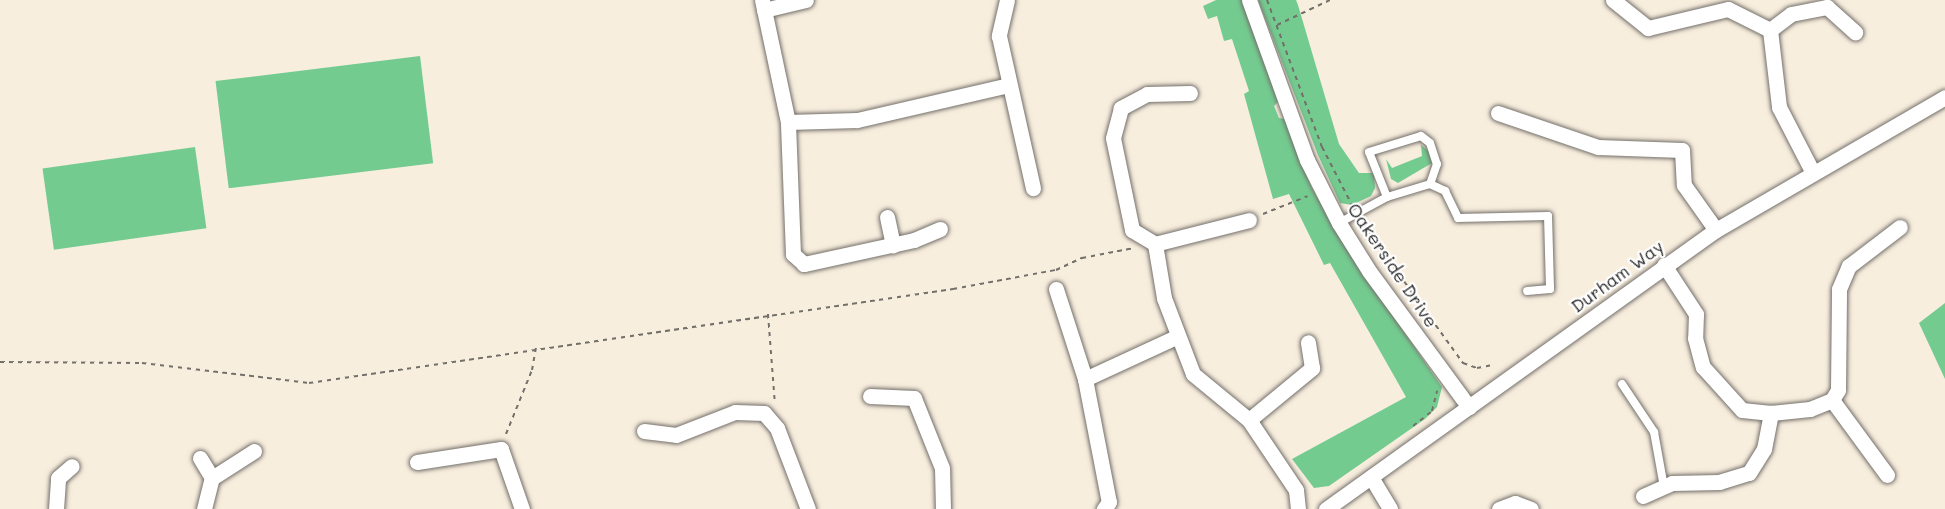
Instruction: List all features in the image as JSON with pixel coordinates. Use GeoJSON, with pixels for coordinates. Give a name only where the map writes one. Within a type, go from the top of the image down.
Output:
{"type":"FeatureCollection","features":[{"type":"Feature","properties":{"kind":"street"},"geometry":{"type":"LineString","coordinates":[[806,0],[763,5],[788,122],[793,254],[804,264],[893,245],[940,229]]}},
{"type":"Feature","properties":{"kind":"street"},"geometry":{"type":"LineString","coordinates":[[1007,0],[999,36],[1033,188]]}},
{"type":"Feature","properties":{"kind":"street","name":"Oakerside Drive"},"geometry":{"type":"LineString","coordinates":[[1249,0],[1307,160],[1339,223],[1369,272],[1469,407]]}},
{"type":"Feature","properties":{"kind":"street"},"geometry":{"type":"LineString","coordinates":[[1613,0],[1648,28],[1728,9],[1770,30]]}},
{"type":"Feature","properties":{"kind":"street"},"geometry":{"type":"LineString","coordinates":[[1770,30],[1791,14],[1827,7],[1855,32]]}},
{"type":"Feature","properties":{"kind":"street"},"geometry":{"type":"LineString","coordinates":[[1770,30],[1779,107],[1812,171]]}},
{"type":"Feature","properties":{"kind":"street"},"geometry":{"type":"LineString","coordinates":[[788,122],[857,120],[1009,85]]}},
{"type":"Feature","properties":{"kind":"street"},"geometry":{"type":"LineString","coordinates":[[1190,93],[1147,94],[1121,108],[1113,138],[1132,230],[1155,244],[1249,220]]}},
{"type":"Feature","properties":{"kind":"street","name":"Durham Way"},"geometry":{"type":"LineString","coordinates":[[1326,509],[1716,230],[1812,171],[1945,97]]}},
{"type":"Feature","properties":{"kind":"street"},"geometry":{"type":"LineString","coordinates":[[1498,113],[1598,147],[1682,150],[1684,186],[1716,230]]}},
{"type":"Feature","properties":{"kind":"street"},"geometry":{"type":"LineString","coordinates":[[887,217],[893,245]]}},
{"type":"Feature","properties":{"kind":"street"},"geometry":{"type":"LineString","coordinates":[[1664,266],[1696,314],[1695,338],[1703,367],[1742,410],[1771,413],[1810,409],[1832,400],[1838,390],[1839,290],[1849,266],[1899,227]]}},
{"type":"Feature","properties":{"kind":"street"},"geometry":{"type":"LineString","coordinates":[[1155,244],[1164,298],[1193,374],[1249,420],[1296,490],[1298,509]]}},
{"type":"Feature","properties":{"kind":"street"},"geometry":{"type":"LineString","coordinates":[[1056,290],[1085,379],[1108,502],[1104,509]]}},
{"type":"Feature","properties":{"kind":"street"},"geometry":{"type":"LineString","coordinates":[[1085,379],[1178,336]]}},
{"type":"Feature","properties":{"kind":"street"},"geometry":{"type":"LineString","coordinates":[[1249,420],[1312,368],[1308,342]]}},
{"type":"Feature","properties":{"kind":"street"},"geometry":{"type":"LineString","coordinates":[[870,396],[914,398],[942,468],[943,509]]}},
{"type":"Feature","properties":{"kind":"street"},"geometry":{"type":"LineString","coordinates":[[1832,400],[1887,475]]}},
{"type":"Feature","properties":{"kind":"street"},"geometry":{"type":"LineString","coordinates":[[644,431],[676,435],[735,412],[764,413],[777,428],[808,509]]}},
{"type":"Feature","properties":{"kind":"street"},"geometry":{"type":"LineString","coordinates":[[1643,496],[1672,483],[1719,482],[1749,473],[1764,448],[1771,413]]}},
{"type":"Feature","properties":{"kind":"street"},"geometry":{"type":"LineString","coordinates":[[417,462],[501,448],[522,509]]}},
{"type":"Feature","properties":{"kind":"street"},"geometry":{"type":"LineString","coordinates":[[204,509],[212,478],[254,451]]}},
{"type":"Feature","properties":{"kind":"street"},"geometry":{"type":"LineString","coordinates":[[200,458],[212,478]]}},
{"type":"Feature","properties":{"kind":"street"},"geometry":{"type":"LineString","coordinates":[[56,509],[58,478],[72,466]]}},
{"type":"Feature","properties":{"kind":"street"},"geometry":{"type":"LineString","coordinates":[[1371,477],[1390,509]]}},
{"type":"Feature","properties":{"kind":"street"},"geometry":{"type":"LineString","coordinates":[[1499,509],[1515,503],[1531,509]]}},
{"type":"Feature","properties":{"kind":"lane"},"geometry":{"type":"LineString","coordinates":[[1387,197],[1369,152],[1421,135],[1430,143],[1437,164],[1430,184]]}},
{"type":"Feature","properties":{"kind":"lane"},"geometry":{"type":"LineString","coordinates":[[1339,223],[1387,197],[1430,184],[1445,191],[1458,218],[1548,216],[1550,289],[1527,291]]}},
{"type":"Feature","properties":{"kind":"lane"},"geometry":{"type":"LineString","coordinates":[[1622,384],[1654,432],[1664,487]]}},
{"type":"Feature","properties":{"kind":"path"},"geometry":{"type":"LineString","coordinates":[[1261,33],[1330,0]]}},
{"type":"Feature","properties":{"kind":"path"},"geometry":{"type":"LineString","coordinates":[[1249,220],[1322,190]]}},
{"type":"Feature","properties":{"kind":"path"},"geometry":{"type":"LineString","coordinates":[[0,362],[142,363],[309,383],[536,347],[953,289],[1056,270],[1082,258],[1155,244]]}},
{"type":"Feature","properties":{"kind":"path"},"geometry":{"type":"LineString","coordinates":[[768,314],[776,408],[770,420]]}},
{"type":"Feature","properties":{"kind":"path"},"geometry":{"type":"LineString","coordinates":[[501,448],[513,408],[532,370],[536,347]]}},
{"type":"Feature","properties":{"kind":"green space"},"geometry":{"type":"Polygon","coordinates":[[[1216,0],[1242,0],[1278,102],[1274,106],[1279,118],[1285,119],[1312,188],[1346,248],[1442,387],[1437,407],[1425,419],[1329,486],[1314,488],[1292,459],[1406,397],[1330,263],[1324,265],[1289,194],[1273,199],[1244,94],[1249,91],[1232,39],[1224,41],[1217,16],[1208,19],[1203,6],[1216,0]]]}},
{"type":"Feature","properties":{"kind":"green space"},"geometry":{"type":"Polygon","coordinates":[[[1258,0],[1296,0],[1339,144],[1359,173],[1374,173],[1375,188],[1371,196],[1352,205],[1340,203],[1318,155],[1258,0]]]}},
{"type":"Feature","properties":{"kind":"green space"},"geometry":{"type":"Polygon","coordinates":[[[420,56],[433,163],[229,188],[216,81],[420,56]]]}},
{"type":"Feature","properties":{"kind":"green space"},"geometry":{"type":"Polygon","coordinates":[[[1421,145],[1429,151],[1432,163],[1398,183],[1391,179],[1386,159],[1392,168],[1422,156],[1421,145]]]}},
{"type":"Feature","properties":{"kind":"green space"},"geometry":{"type":"Polygon","coordinates":[[[195,147],[206,228],[54,250],[42,168],[195,147]]]}},
{"type":"Feature","properties":{"kind":"green space"},"geometry":{"type":"Polygon","coordinates":[[[1945,303],[1945,379],[1919,323],[1945,303]]]}}]}
